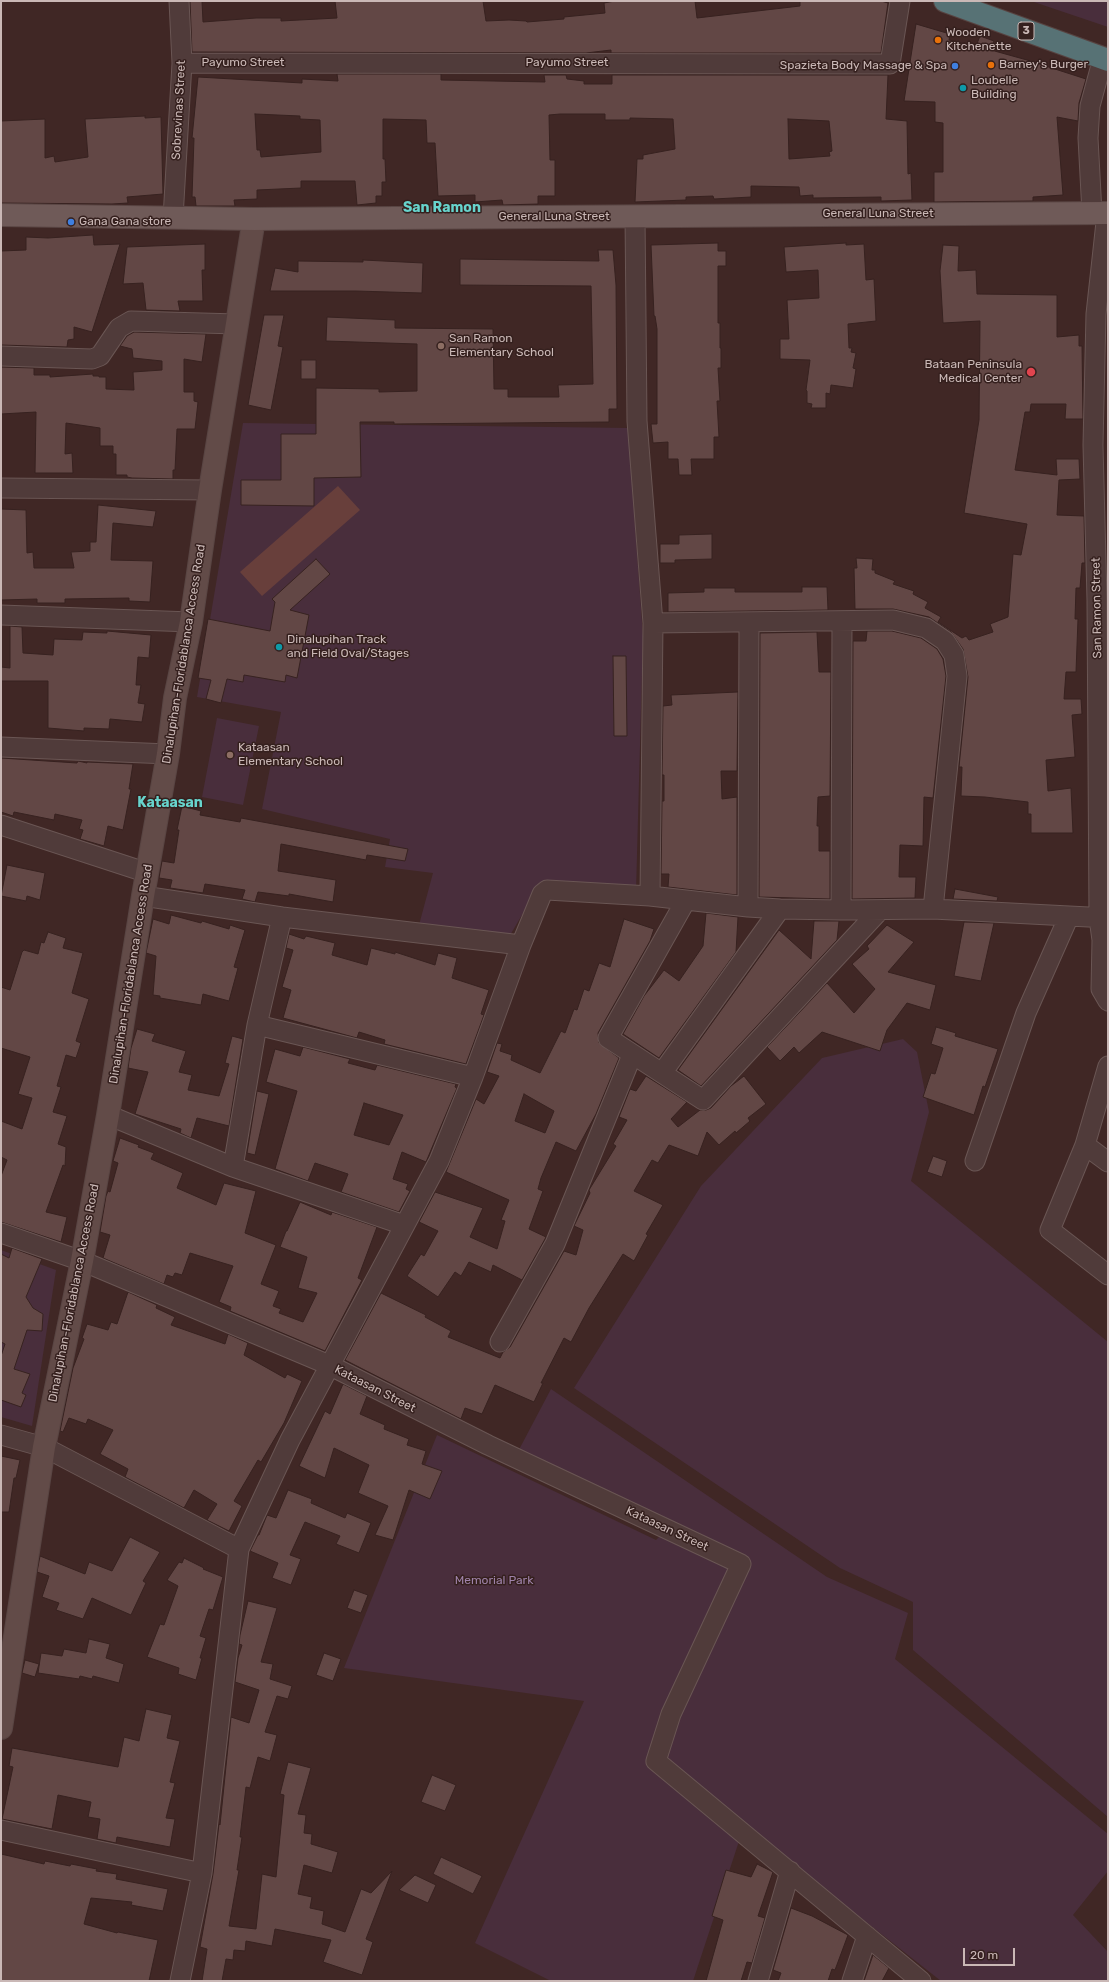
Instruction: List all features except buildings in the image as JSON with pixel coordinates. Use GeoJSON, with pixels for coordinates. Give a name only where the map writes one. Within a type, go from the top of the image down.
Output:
{"type":"FeatureCollection","features":[{"type":"Feature","properties":{"kind":"highway","name":"3"},"geometry":{"type":"LineString","coordinates":[[945,1],[1105,59]]}},
{"type":"Feature","properties":{"kind":"main road","name":"General Luna Street"},"geometry":{"type":"LineString","coordinates":[[1,215],[254,219],[1102,213]]}},
{"type":"Feature","properties":{"kind":"main road","name":"Dinalupihan-Floridablanca Access Road"},"geometry":{"type":"LineString","coordinates":[[1,1728],[4,1690],[44,1447],[82,1261],[108,1115],[143,896],[168,754],[175,698],[190,622],[236,324],[254,219]]}},
{"type":"Feature","properties":{"kind":"street","name":"Sobrevinas Street"},"geometry":{"type":"LineString","coordinates":[[173,218],[182,63],[179,1]]}},
{"type":"Feature","properties":{"kind":"street","name":"Payumo Street"},"geometry":{"type":"LineString","coordinates":[[182,63],[890,64],[900,1]]}},
{"type":"Feature","properties":{"kind":"street","name":"San Ramon Street"},"geometry":{"type":"LineString","coordinates":[[1105,59],[1090,106],[1088,138],[1102,213],[1096,314],[1101,421],[1103,749],[1103,918],[1101,989],[1108,1001]]}},
{"type":"Feature","properties":{"kind":"street"},"geometry":{"type":"LineString","coordinates":[[635,216],[637,421],[653,623],[650,896]]}},
{"type":"Feature","properties":{"kind":"street"},"geometry":{"type":"LineString","coordinates":[[1,356],[92,359],[100,356],[119,328],[131,321],[236,324]]}},
{"type":"Feature","properties":{"kind":"street"},"geometry":{"type":"LineString","coordinates":[[1,488],[210,490]]}},
{"type":"Feature","properties":{"kind":"street"},"geometry":{"type":"LineString","coordinates":[[1,615],[190,622]]}},
{"type":"Feature","properties":{"kind":"street"},"geometry":{"type":"LineString","coordinates":[[653,623],[893,620],[926,628],[945,640],[954,655],[957,676],[933,909]]}},
{"type":"Feature","properties":{"kind":"street"},"geometry":{"type":"LineString","coordinates":[[841,910],[842,621]]}},
{"type":"Feature","properties":{"kind":"street"},"geometry":{"type":"LineString","coordinates":[[748,907],[749,622]]}},
{"type":"Feature","properties":{"kind":"street"},"geometry":{"type":"LineString","coordinates":[[1,747],[168,754]]}},
{"type":"Feature","properties":{"kind":"street"},"geometry":{"type":"LineString","coordinates":[[1,825],[148,873]]}},
{"type":"Feature","properties":{"kind":"street"},"geometry":{"type":"LineString","coordinates":[[180,1981],[202,1873],[239,1549],[290,1440],[439,1161],[473,1076],[521,945],[542,894],[547,890],[650,896],[748,907],[841,910],[933,909],[1103,918]]}},
{"type":"Feature","properties":{"kind":"street"},"geometry":{"type":"LineString","coordinates":[[143,896],[282,917],[521,945]]}},
{"type":"Feature","properties":{"kind":"street"},"geometry":{"type":"LineString","coordinates":[[686,900],[608,1038],[703,1100],[880,910]]}},
{"type":"Feature","properties":{"kind":"street"},"geometry":{"type":"LineString","coordinates":[[662,1073],[780,908]]}},
{"type":"Feature","properties":{"kind":"street"},"geometry":{"type":"LineString","coordinates":[[975,1161],[1026,1013],[1069,916]]}},
{"type":"Feature","properties":{"kind":"street"},"geometry":{"type":"LineString","coordinates":[[233,1167],[257,1025],[282,917]]}},
{"type":"Feature","properties":{"kind":"street"},"geometry":{"type":"LineString","coordinates":[[257,1025],[473,1076]]}},
{"type":"Feature","properties":{"kind":"street"},"geometry":{"type":"LineString","coordinates":[[500,1342],[555,1244],[632,1055]]}},
{"type":"Feature","properties":{"kind":"street"},"geometry":{"type":"LineString","coordinates":[[1107,1071],[1085,1145],[1050,1230],[1108,1275]]}},
{"type":"Feature","properties":{"kind":"street"},"geometry":{"type":"LineString","coordinates":[[108,1115],[233,1167],[404,1224]]}},
{"type":"Feature","properties":{"kind":"street"},"geometry":{"type":"LineString","coordinates":[[1085,1145],[1108,1162]]}},
{"type":"Feature","properties":{"kind":"street","name":"Kataasan Street"},"geometry":{"type":"LineString","coordinates":[[1,1233],[82,1261],[329,1365],[488,1445],[741,1564],[671,1714],[656,1761],[790,1871]]}},
{"type":"Feature","properties":{"kind":"street"},"geometry":{"type":"LineString","coordinates":[[1,1434],[44,1447],[239,1549]]}},
{"type":"Feature","properties":{"kind":"street"},"geometry":{"type":"LineString","coordinates":[[1,1830],[202,1873]]}},
{"type":"Feature","properties":{"kind":"street"},"geometry":{"type":"LineString","coordinates":[[758,1981],[790,1871],[920,1981]]}},
{"type":"Feature","properties":{"kind":"street"},"geometry":{"type":"LineString","coordinates":[[852,1981],[867,1936]]}},
{"type":"Feature","properties":{"kind":"green space"},"geometry":{"type":"Polygon","coordinates":[[[1031,1],[1108,1],[1108,27],[1031,1]]]}},
{"type":"Feature","properties":{"kind":"green space"},"geometry":{"type":"Polygon","coordinates":[[[243,423],[628,428],[643,636],[636,891],[536,891],[509,937],[419,925],[433,873],[385,867],[390,839],[262,809],[281,712],[197,697],[243,423]]]}},
{"type":"Feature","properties":{"kind":"green space"},"geometry":{"type":"Polygon","coordinates":[[[217,718],[259,726],[243,805],[202,797],[217,718]]]}},
{"type":"Feature","properties":{"kind":"green space"},"geometry":{"type":"Polygon","coordinates":[[[903,1039],[917,1052],[929,1112],[911,1181],[1108,1342],[1108,1817],[913,1650],[913,1602],[840,1568],[574,1388],[701,1186],[822,1058],[903,1039]]]}},
{"type":"Feature","properties":{"kind":"green space"},"geometry":{"type":"Polygon","coordinates":[[[1,1250],[56,1270],[32,1426],[1,1417],[1,1250]]]}},
{"type":"Feature","properties":{"kind":"green space","name":"Memorial Park"},"geometry":{"type":"Polygon","coordinates":[[[551,1389],[827,1577],[908,1613],[895,1659],[1108,1834],[1108,1871],[1073,1915],[1108,1952],[1108,1981],[941,1981],[744,1826],[693,1981],[551,1981],[475,1943],[584,1701],[344,1668],[437,1435],[656,1540],[661,1535],[513,1461],[551,1389]]]}},
{"type":"Feature","properties":{"kind":"shaded area"},"geometry":{"type":"Polygon","coordinates":[[[338,486],[360,510],[262,596],[240,572],[338,486]]]}},
{"type":"Feature","properties":{"kind":"place","name":"Wooden Kitchenette"},"geometry":{"type":"Point","coordinates":[938,40]}},
{"type":"Feature","properties":{"kind":"place","name":"Barney's Burger"},"geometry":{"type":"Point","coordinates":[991,65]}},
{"type":"Feature","properties":{"kind":"place","name":"Spazieta Body Massage & Spa"},"geometry":{"type":"Point","coordinates":[955,66]}},
{"type":"Feature","properties":{"kind":"place","name":"Loubelle Building"},"geometry":{"type":"Point","coordinates":[963,88]}},
{"type":"Feature","properties":{"kind":"place","name":"Gana Gana store"},"geometry":{"type":"Point","coordinates":[71,222]}},
{"type":"Feature","properties":{"kind":"place","name":"San Ramon Elementary School"},"geometry":{"type":"Point","coordinates":[441,346]}},
{"type":"Feature","properties":{"kind":"place","name":"Bataan Peninsula Medical Center"},"geometry":{"type":"Point","coordinates":[1031,372]}},
{"type":"Feature","properties":{"kind":"place","name":"Dinalupihan Track and Field Oval/Stages"},"geometry":{"type":"Point","coordinates":[279,647]}},
{"type":"Feature","properties":{"kind":"place","name":"Kataasan Elementary School"},"geometry":{"type":"Point","coordinates":[230,755]}},
{"type":"Feature","properties":{"kind":"district","name":"San Ramon"},"geometry":{"type":"Point","coordinates":[442,208]}},
{"type":"Feature","properties":{"kind":"district","name":"Kataasan"},"geometry":{"type":"Point","coordinates":[170,803]}}]}
